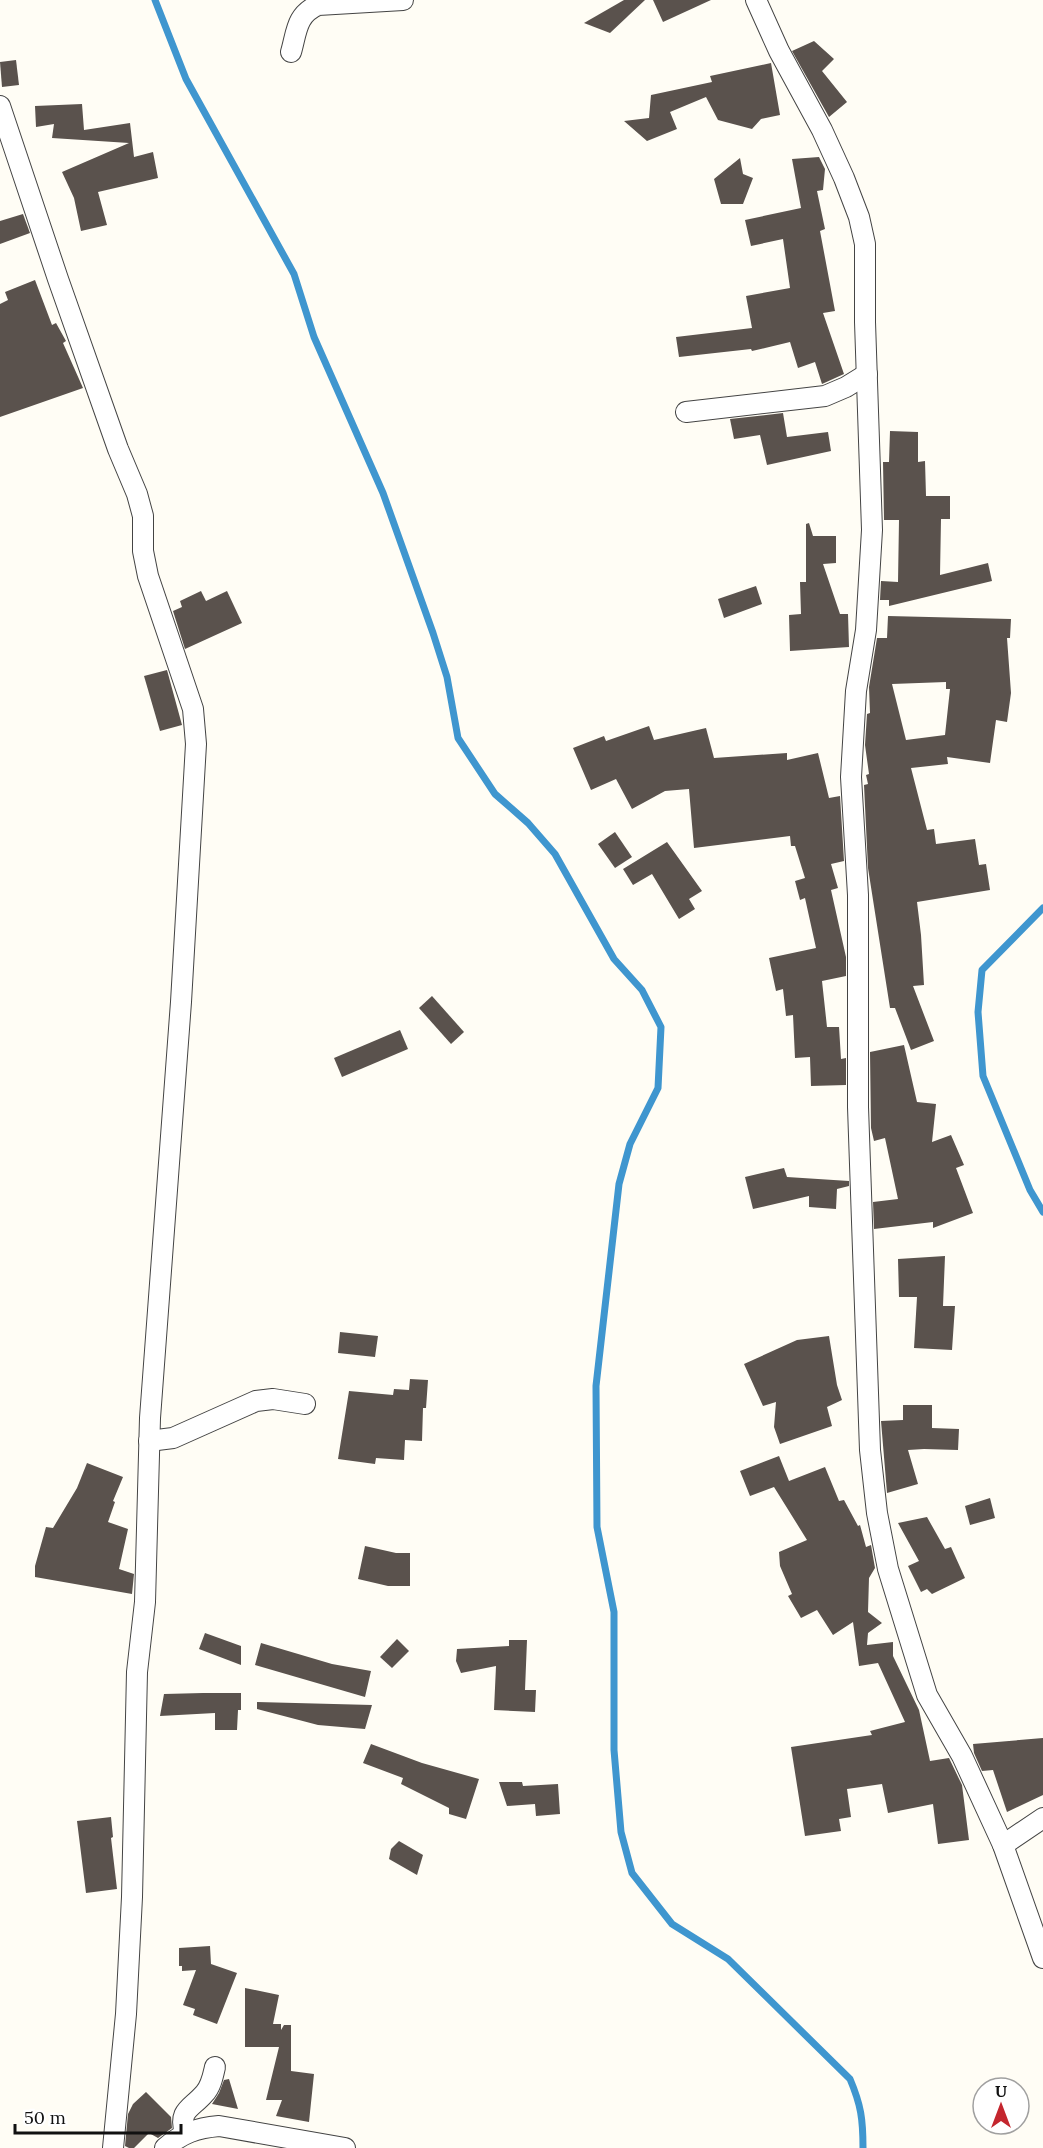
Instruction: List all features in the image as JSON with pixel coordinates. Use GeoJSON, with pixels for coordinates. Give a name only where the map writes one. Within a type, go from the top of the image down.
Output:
{"type":"FeatureCollection","features":[{"type":"Feature","properties":{"kind":"street"},"geometry":{"type":"LineString","coordinates":[[291,52],[300,20],[306,11],[318,5],[403,0]]}},
{"type":"Feature","properties":{"kind":"street"},"geometry":{"type":"LineString","coordinates":[[756,0],[778,51],[822,130],[840,168],[859,217],[865,244],[872,530],[866,630],[856,691],[851,777],[858,895],[858,1107],[870,1450],[878,1513],[888,1569],[927,1695],[962,1756],[1003,1845],[1043,1958]]}},
{"type":"Feature","properties":{"kind":"street"},"geometry":{"type":"LineString","coordinates":[[0,106],[58,279],[143,516],[143,550],[148,576],[193,709],[195,723],[181,990],[149,1441],[145,1602],[137,1672],[132,1897],[127,2002],[113,2148]]}},
{"type":"Feature","properties":{"kind":"street"},"geometry":{"type":"LineString","coordinates":[[686,412],[825,396],[867,374]]}},
{"type":"Feature","properties":{"kind":"street"},"geometry":{"type":"LineString","coordinates":[[149,1441],[173,1438],[256,1401],[273,1398],[305,1404]]}},
{"type":"Feature","properties":{"kind":"street"},"geometry":{"type":"LineString","coordinates":[[1003,1845],[1043,1818]]}},
{"type":"Feature","properties":{"kind":"street"},"geometry":{"type":"LineString","coordinates":[[184,2133],[182,2122],[184,2113],[205,2093],[215,2067]]}},
{"type":"Feature","properties":{"kind":"street"},"geometry":{"type":"LineString","coordinates":[[165,2148],[184,2133],[219,2126],[345,2148]]}},
{"type":"Feature","properties":{"kind":"building"},"geometry":{"type":"Polygon","coordinates":[[[624,0],[645,0],[610,33],[584,23],[624,0]]]}},
{"type":"Feature","properties":{"kind":"building"},"geometry":{"type":"Polygon","coordinates":[[[653,0],[711,0],[663,22],[653,0]]]}},
{"type":"Feature","properties":{"kind":"building"},"geometry":{"type":"Polygon","coordinates":[[[814,41],[834,59],[822,71],[847,102],[829,117],[792,51],[814,41]]]}},
{"type":"Feature","properties":{"kind":"building"},"geometry":{"type":"Polygon","coordinates":[[[16,60],[19,85],[2,87],[0,62],[16,60]]]}},
{"type":"Feature","properties":{"kind":"building"},"geometry":{"type":"Polygon","coordinates":[[[771,63],[780,115],[761,119],[752,129],[718,120],[706,97],[670,112],[677,129],[647,141],[624,121],[649,118],[651,95],[712,82],[710,76],[771,63]]]}},
{"type":"Feature","properties":{"kind":"building"},"geometry":{"type":"Polygon","coordinates":[[[82,104],[84,130],[130,123],[134,157],[153,152],[158,178],[98,192],[107,225],[81,231],[74,198],[62,172],[129,143],[52,138],[54,124],[36,127],[35,106],[82,104]]]}},
{"type":"Feature","properties":{"kind":"building"},"geometry":{"type":"Polygon","coordinates":[[[819,157],[825,169],[823,190],[817,191],[825,229],[820,231],[835,311],[823,313],[844,374],[822,384],[815,362],[798,368],[790,342],[752,351],[751,349],[679,357],[676,337],[752,328],[746,296],[790,288],[783,239],[751,246],[745,220],[801,208],[792,159],[819,157]]]}},
{"type":"Feature","properties":{"kind":"building"},"geometry":{"type":"Polygon","coordinates":[[[740,158],[743,174],[753,178],[743,204],[721,204],[714,179],[740,158]]]}},
{"type":"Feature","properties":{"kind":"building"},"geometry":{"type":"Polygon","coordinates":[[[23,214],[30,233],[0,244],[0,221],[23,214]]]}},
{"type":"Feature","properties":{"kind":"building"},"geometry":{"type":"Polygon","coordinates":[[[35,280],[52,325],[56,323],[66,341],[63,343],[83,388],[0,417],[0,304],[8,300],[5,292],[35,280]]]}},
{"type":"Feature","properties":{"kind":"building"},"geometry":{"type":"Polygon","coordinates":[[[783,413],[787,437],[828,432],[831,451],[767,465],[760,435],[734,439],[730,419],[783,413]]]}},
{"type":"Feature","properties":{"kind":"building"},"geometry":{"type":"Polygon","coordinates":[[[890,431],[918,432],[918,462],[925,461],[926,496],[950,496],[950,519],[941,519],[940,575],[988,563],[992,581],[889,606],[889,600],[880,600],[881,581],[898,582],[899,520],[884,520],[883,462],[889,462],[890,431]]]}},
{"type":"Feature","properties":{"kind":"building"},"geometry":{"type":"Polygon","coordinates":[[[809,523],[813,536],[836,536],[836,563],[823,564],[840,614],[848,614],[849,647],[790,651],[789,615],[801,614],[800,582],[806,582],[806,524],[809,523]]]}},
{"type":"Feature","properties":{"kind":"building"},"geometry":{"type":"Polygon","coordinates":[[[756,586],[762,604],[724,618],[718,599],[756,586]]]}},
{"type":"Feature","properties":{"kind":"building"},"geometry":{"type":"Polygon","coordinates":[[[201,591],[206,601],[227,591],[242,623],[185,649],[173,611],[182,607],[180,601],[201,591]]]}},
{"type":"Feature","properties":{"kind":"building"},"geometry":{"type":"Polygon","coordinates":[[[888,616],[1011,619],[1010,638],[1007,638],[1011,693],[1007,722],[996,720],[990,763],[947,757],[948,764],[911,768],[927,830],[934,829],[936,844],[975,839],[979,865],[986,864],[990,890],[917,902],[924,985],[913,986],[934,1041],[911,1050],[895,1008],[890,1008],[868,868],[864,785],[868,784],[866,775],[869,774],[865,745],[867,714],[870,713],[869,687],[877,638],[887,638],[888,616]],[[946,682],[892,684],[906,740],[945,735],[950,689],[946,689],[946,682]]]}},
{"type":"Feature","properties":{"kind":"building"},"geometry":{"type":"Polygon","coordinates":[[[167,670],[182,725],[160,731],[144,676],[167,670]]]}},
{"type":"Feature","properties":{"kind":"building"},"geometry":{"type":"Polygon","coordinates":[[[649,726],[654,740],[706,728],[714,758],[787,753],[787,760],[818,753],[829,798],[840,796],[844,861],[831,864],[838,888],[831,890],[846,957],[846,976],[822,981],[827,1027],[839,1027],[841,1059],[846,1058],[846,1085],[811,1086],[810,1057],[795,1058],[793,1015],[786,1016],[783,989],[776,991],[769,958],[816,948],[805,898],[800,900],[795,881],[805,878],[795,846],[791,846],[790,836],[694,848],[689,789],[665,791],[632,809],[616,779],[591,790],[573,748],[604,736],[606,741],[649,726]]]}},
{"type":"Feature","properties":{"kind":"building"},"geometry":{"type":"Polygon","coordinates":[[[615,832],[632,857],[615,868],[598,844],[615,832]]]}},
{"type":"Feature","properties":{"kind":"building"},"geometry":{"type":"Polygon","coordinates":[[[667,842],[702,891],[689,899],[695,909],[679,919],[652,874],[633,885],[623,869],[667,842]]]}},
{"type":"Feature","properties":{"kind":"building"},"geometry":{"type":"Polygon","coordinates":[[[432,996],[464,1032],[451,1044],[419,1008],[432,996]]]}},
{"type":"Feature","properties":{"kind":"building"},"geometry":{"type":"Polygon","coordinates":[[[400,1030],[408,1049],[342,1077],[334,1058],[400,1030]]]}},
{"type":"Feature","properties":{"kind":"building"},"geometry":{"type":"Polygon","coordinates":[[[904,1045],[917,1102],[936,1104],[932,1142],[951,1135],[964,1165],[956,1168],[973,1213],[933,1228],[933,1222],[874,1229],[873,1202],[898,1199],[885,1138],[874,1141],[871,1128],[870,1052],[904,1045]]]}},
{"type":"Feature","properties":{"kind":"building"},"geometry":{"type":"Polygon","coordinates":[[[784,1168],[787,1177],[849,1181],[849,1186],[837,1189],[836,1209],[809,1207],[809,1196],[753,1209],[745,1177],[784,1168]]]}},
{"type":"Feature","properties":{"kind":"building"},"geometry":{"type":"Polygon","coordinates":[[[945,1256],[943,1306],[955,1306],[952,1350],[914,1348],[917,1297],[899,1297],[898,1259],[945,1256]]]}},
{"type":"Feature","properties":{"kind":"building"},"geometry":{"type":"Polygon","coordinates":[[[340,1332],[378,1336],[375,1357],[338,1353],[340,1332]]]}},
{"type":"Feature","properties":{"kind":"building"},"geometry":{"type":"Polygon","coordinates":[[[829,1336],[837,1385],[842,1400],[827,1407],[832,1426],[780,1444],[774,1427],[776,1402],[763,1406],[744,1364],[797,1340],[829,1336]]]}},
{"type":"Feature","properties":{"kind":"building"},"geometry":{"type":"Polygon","coordinates":[[[410,1379],[428,1380],[426,1408],[423,1408],[422,1441],[405,1440],[404,1460],[376,1458],[375,1464],[338,1459],[349,1391],[393,1395],[394,1389],[409,1390],[410,1379]]]}},
{"type":"Feature","properties":{"kind":"building"},"geometry":{"type":"Polygon","coordinates":[[[903,1405],[932,1405],[932,1428],[959,1429],[958,1450],[908,1450],[918,1484],[887,1493],[881,1421],[903,1420],[903,1405]]]}},
{"type":"Feature","properties":{"kind":"building"},"geometry":{"type":"Polygon","coordinates":[[[779,1456],[789,1481],[825,1467],[839,1501],[844,1500],[858,1526],[860,1525],[866,1547],[871,1545],[875,1568],[869,1578],[868,1612],[882,1623],[868,1633],[867,1645],[893,1642],[893,1656],[919,1710],[930,1761],[949,1758],[962,1785],[969,1840],[938,1844],[933,1804],[888,1813],[882,1784],[847,1789],[851,1817],[839,1819],[841,1831],[805,1836],[791,1747],[872,1735],[870,1731],[905,1722],[878,1663],[859,1666],[853,1622],[833,1635],[817,1610],[801,1618],[788,1596],[792,1594],[780,1566],[779,1552],[807,1540],[774,1487],[750,1496],[740,1471],[779,1456]]]}},
{"type":"Feature","properties":{"kind":"building"},"geometry":{"type":"Polygon","coordinates":[[[87,1463],[123,1477],[113,1501],[115,1502],[108,1522],[128,1529],[119,1569],[134,1574],[132,1594],[35,1577],[35,1566],[46,1527],[53,1528],[77,1488],[87,1463]]]}},
{"type":"Feature","properties":{"kind":"building"},"geometry":{"type":"Polygon","coordinates":[[[990,1498],[995,1518],[970,1525],[965,1506],[990,1498]]]}},
{"type":"Feature","properties":{"kind":"building"},"geometry":{"type":"Polygon","coordinates":[[[927,1517],[945,1549],[951,1547],[965,1578],[932,1594],[927,1589],[921,1592],[908,1566],[919,1561],[898,1523],[927,1517]]]}},
{"type":"Feature","properties":{"kind":"building"},"geometry":{"type":"Polygon","coordinates":[[[365,1546],[396,1553],[410,1553],[410,1586],[388,1586],[358,1579],[365,1546]]]}},
{"type":"Feature","properties":{"kind":"building"},"geometry":{"type":"Polygon","coordinates":[[[205,1633],[241,1646],[241,1665],[199,1649],[205,1633]]]}},
{"type":"Feature","properties":{"kind":"building"},"geometry":{"type":"Polygon","coordinates":[[[397,1639],[409,1651],[392,1668],[380,1657],[397,1639]]]}},
{"type":"Feature","properties":{"kind":"building"},"geometry":{"type":"Polygon","coordinates":[[[509,1640],[527,1640],[525,1690],[536,1690],[535,1712],[494,1710],[496,1666],[461,1673],[456,1661],[457,1649],[509,1646],[509,1640]]]}},
{"type":"Feature","properties":{"kind":"building"},"geometry":{"type":"Polygon","coordinates":[[[261,1643],[332,1664],[371,1671],[365,1697],[255,1665],[261,1643]]]}},
{"type":"Feature","properties":{"kind":"building"},"geometry":{"type":"Polygon","coordinates":[[[241,1693],[241,1710],[238,1710],[237,1730],[215,1730],[215,1713],[160,1716],[164,1694],[241,1693]]]}},
{"type":"Feature","properties":{"kind":"building"},"geometry":{"type":"Polygon","coordinates":[[[257,1702],[372,1705],[365,1729],[318,1725],[257,1709],[257,1702]]]}},
{"type":"Feature","properties":{"kind":"building"},"geometry":{"type":"Polygon","coordinates":[[[1043,1738],[1043,1795],[1007,1812],[993,1770],[982,1771],[974,1753],[973,1744],[1043,1738]]]}},
{"type":"Feature","properties":{"kind":"building"},"geometry":{"type":"Polygon","coordinates":[[[371,1744],[422,1763],[479,1779],[466,1819],[449,1814],[449,1808],[401,1784],[403,1778],[363,1763],[371,1744]]]}},
{"type":"Feature","properties":{"kind":"building"},"geometry":{"type":"Polygon","coordinates":[[[499,1782],[522,1782],[523,1786],[558,1784],[560,1814],[536,1816],[535,1804],[507,1806],[499,1782]]]}},
{"type":"Feature","properties":{"kind":"building"},"geometry":{"type":"Polygon","coordinates":[[[111,1817],[117,1889],[86,1893],[77,1821],[111,1817]]]}},
{"type":"Feature","properties":{"kind":"building"},"geometry":{"type":"Polygon","coordinates":[[[399,1841],[423,1855],[417,1875],[389,1859],[391,1849],[399,1841]]]}},
{"type":"Feature","properties":{"kind":"building"},"geometry":{"type":"Polygon","coordinates":[[[210,1946],[211,1964],[237,1973],[217,2024],[193,2015],[195,2009],[183,2005],[196,1970],[182,1971],[182,1966],[179,1966],[179,1948],[210,1946]]]}},
{"type":"Feature","properties":{"kind":"building"},"geometry":{"type":"Polygon","coordinates":[[[245,1988],[279,1995],[273,2024],[281,2024],[281,2030],[284,2025],[291,2025],[291,2071],[314,2074],[309,2122],[276,2116],[282,2100],[266,2100],[279,2047],[245,2047],[245,1988]]]}},
{"type":"Feature","properties":{"kind":"building"},"geometry":{"type":"Polygon","coordinates":[[[229,2079],[238,2109],[212,2104],[224,2080],[229,2079]]]}},
{"type":"Feature","properties":{"kind":"building"},"geometry":{"type":"Polygon","coordinates":[[[146,2092],[171,2117],[172,2128],[158,2138],[149,2133],[134,2148],[129,2148],[125,2146],[128,2114],[133,2104],[146,2092]]]}},
{"type":"Feature","properties":{"kind":"waterway"},"geometry":{"type":"LineString","coordinates":[[155,0],[186,79],[294,274],[314,337],[383,493],[433,633],[447,677],[458,738],[495,794],[528,823],[555,854],[614,959],[642,990],[661,1027],[658,1088],[630,1144],[619,1184],[596,1386],[597,1527],[614,1612],[614,1750],[621,1832],[632,1873],[672,1924],[728,1959],[850,2079],[861,2112],[863,2148]]}},
{"type":"Feature","properties":{"kind":"waterway"},"geometry":{"type":"LineString","coordinates":[[1043,908],[982,970],[978,1012],[983,1076],[1030,1190],[1043,1212]]}}]}
